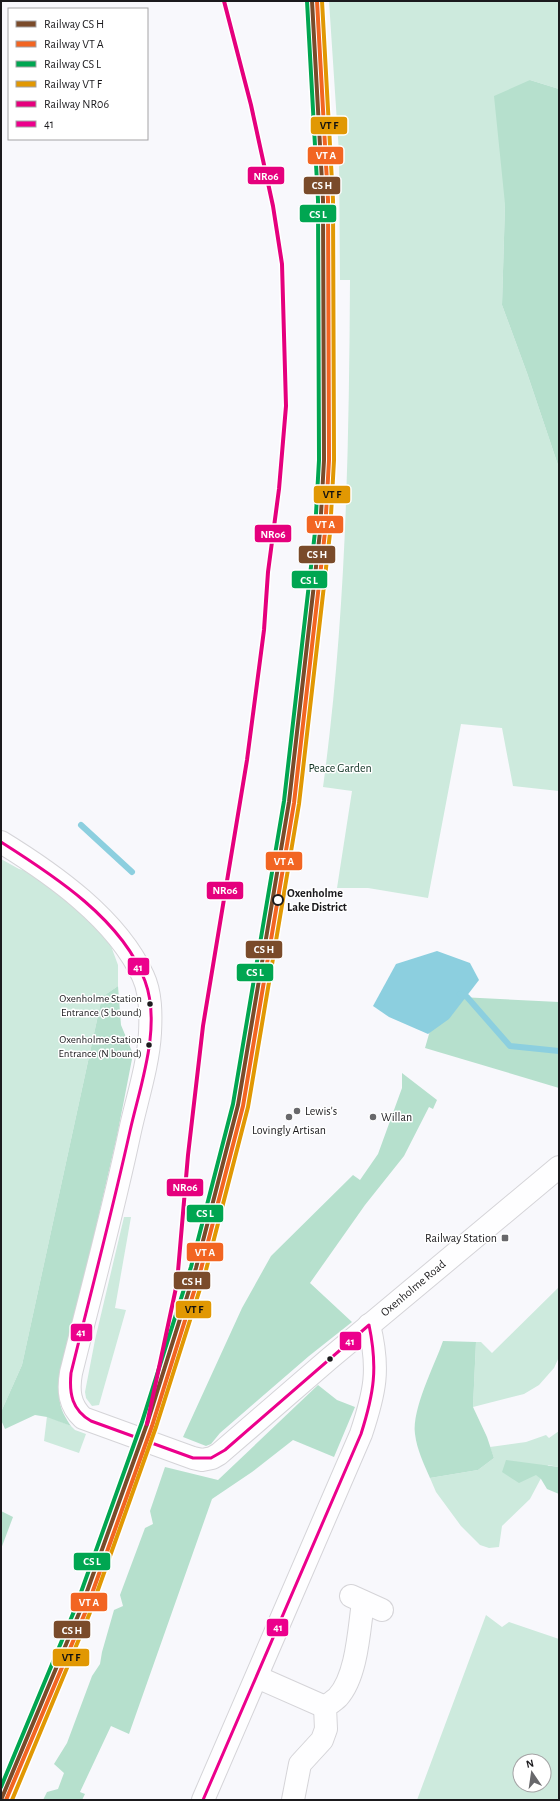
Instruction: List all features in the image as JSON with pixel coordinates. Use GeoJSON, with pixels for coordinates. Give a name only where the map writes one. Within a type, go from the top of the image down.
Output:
{"type":"FeatureCollection","features":[{"type":"Feature","properties":{"kind":"main road","name":"Oxenholme Road"},"geometry":{"type":"LineString","coordinates":[[1,842],[64,885],[89,906],[126,947],[143,977],[148,993],[150,1016],[147,1055],[119,1181],[69,1385],[70,1397],[76,1412],[91,1421],[192,1458],[202,1460],[212,1458],[219,1454],[559,1167]]}},
{"type":"Feature","properties":{"kind":"main road"},"geometry":{"type":"LineString","coordinates":[[203,1800],[361,1434],[372,1402],[374,1388],[376,1359],[369,1326]]}},
{"type":"Feature","properties":{"kind":"main road"},"geometry":{"type":"LineString","coordinates":[[325,1707],[338,1698],[350,1675],[365,1602]]}},
{"type":"Feature","properties":{"kind":"main road"},"geometry":{"type":"LineString","coordinates":[[257,1677],[325,1707]]}},
{"type":"Feature","properties":{"kind":"main road"},"geometry":{"type":"LineString","coordinates":[[294,1800],[300,1764],[322,1740],[326,1728],[325,1707]]}},
{"type":"Feature","properties":{"kind":"green space","name":"Peace Garden"},"geometry":{"type":"Polygon","coordinates":[[[329,1],[559,1],[559,89],[530,80],[505,204],[502,305],[559,468],[559,791],[513,786],[502,728],[461,724],[428,898],[368,888],[337,888],[352,791],[323,787],[337,661],[345,534],[349,407],[350,280],[340,280],[339,153],[329,1]]]}},
{"type":"Feature","properties":{"kind":"green space"},"geometry":{"type":"Polygon","coordinates":[[[530,80],[559,89],[559,468],[502,305],[505,204],[494,96],[530,80]]]}},
{"type":"Feature","properties":{"kind":"green space"},"geometry":{"type":"Polygon","coordinates":[[[1,859],[19,869],[35,873],[95,923],[111,946],[118,965],[118,986],[102,997],[22,1365],[1,1412],[1,859]]]}},
{"type":"Feature","properties":{"kind":"green space"},"geometry":{"type":"Polygon","coordinates":[[[118,986],[121,1025],[133,1054],[117,1136],[59,1387],[61,1408],[71,1426],[47,1417],[35,1415],[5,1429],[1,1420],[1,1412],[22,1365],[102,997],[118,986]]]}},
{"type":"Feature","properties":{"kind":"green space"},"geometry":{"type":"Polygon","coordinates":[[[440,996],[559,1002],[559,1088],[425,1048],[440,996]]]}},
{"type":"Feature","properties":{"kind":"green space"},"geometry":{"type":"Polygon","coordinates":[[[402,1073],[437,1100],[433,1109],[429,1107],[404,1156],[365,1205],[310,1283],[352,1322],[309,1356],[220,1433],[211,1444],[206,1446],[183,1437],[242,1308],[271,1256],[353,1175],[360,1180],[378,1154],[402,1088],[402,1073]]]}},
{"type":"Feature","properties":{"kind":"green space"},"geometry":{"type":"Polygon","coordinates":[[[124,1217],[131,1217],[115,1308],[126,1310],[99,1405],[92,1406],[86,1398],[85,1392],[95,1340],[124,1217]]]}},
{"type":"Feature","properties":{"kind":"green space"},"geometry":{"type":"Polygon","coordinates":[[[559,1287],[559,1357],[554,1368],[539,1385],[524,1394],[473,1407],[476,1342],[481,1342],[492,1353],[559,1287]]]}},
{"type":"Feature","properties":{"kind":"green space"},"geometry":{"type":"Polygon","coordinates":[[[443,1341],[476,1342],[473,1407],[487,1437],[494,1458],[478,1470],[430,1478],[417,1446],[415,1424],[424,1388],[443,1341]]]}},
{"type":"Feature","properties":{"kind":"green space"},"geometry":{"type":"Polygon","coordinates":[[[318,1385],[337,1400],[355,1407],[334,1457],[293,1440],[252,1472],[212,1499],[129,1734],[111,1726],[80,1792],[85,1794],[82,1800],[43,1800],[47,1792],[58,1789],[64,1773],[54,1764],[67,1743],[92,1676],[100,1664],[114,1610],[123,1606],[120,1595],[145,1528],[153,1524],[150,1511],[165,1467],[218,1480],[318,1385]]]}},
{"type":"Feature","properties":{"kind":"green space"},"geometry":{"type":"Polygon","coordinates":[[[47,1416],[86,1434],[79,1453],[44,1441],[47,1416]]]}},
{"type":"Feature","properties":{"kind":"green space"},"geometry":{"type":"Polygon","coordinates":[[[559,1431],[559,1467],[548,1465],[530,1499],[502,1526],[499,1547],[489,1548],[480,1545],[461,1526],[436,1492],[430,1478],[478,1470],[494,1458],[490,1447],[526,1442],[546,1435],[549,1438],[559,1431]]]}},
{"type":"Feature","properties":{"kind":"green space"},"geometry":{"type":"Polygon","coordinates":[[[506,1460],[559,1467],[559,1494],[547,1489],[541,1479],[536,1475],[519,1483],[502,1472],[506,1460]]]}},
{"type":"Feature","properties":{"kind":"green space"},"geometry":{"type":"Polygon","coordinates":[[[1,1511],[13,1517],[1,1549],[1,1511]]]}},
{"type":"Feature","properties":{"kind":"green space"},"geometry":{"type":"Polygon","coordinates":[[[486,1615],[502,1627],[509,1622],[559,1639],[559,1800],[417,1800],[486,1615]]]}},
{"type":"Feature","properties":{"kind":"water"},"geometry":{"type":"Polygon","coordinates":[[[437,951],[470,963],[479,980],[449,1019],[428,1034],[389,1017],[373,1006],[396,964],[437,951]]]}},
{"type":"Feature","properties":{"kind":"waterway"},"geometry":{"type":"LineString","coordinates":[[81,825],[132,872]]}},
{"type":"Feature","properties":{"kind":"waterway"},"geometry":{"type":"LineString","coordinates":[[460,994],[467,997],[510,1046],[559,1051]]}},
{"type":"Feature","properties":{"kind":"transit line"},"geometry":{"type":"LineString","coordinates":[[1,1787],[75,1609],[142,1422],[191,1267],[233,1104],[284,801],[315,532],[319,460],[318,200],[307,1]]}},
{"type":"Feature","properties":{"kind":"transit line"},"geometry":{"type":"LineString","coordinates":[[1,1800],[80,1611],[147,1424],[196,1268],[238,1105],[289,802],[320,532],[324,460],[323,200],[312,1]]}},
{"type":"Feature","properties":{"kind":"transit line"},"geometry":{"type":"LineString","coordinates":[[6,1800],[85,1613],[152,1426],[201,1269],[243,1106],[294,803],[325,532],[329,460],[328,200],[317,1]]}},
{"type":"Feature","properties":{"kind":"transit line"},"geometry":{"type":"LineString","coordinates":[[12,1800],[89,1615],[156,1427],[206,1270],[248,1107],[299,804],[330,533],[334,460],[333,200],[322,1]]}},
{"type":"Feature","properties":{"kind":"transit line","name":"41"},"geometry":{"type":"LineString","coordinates":[[1,842],[64,884],[103,919],[121,938],[135,959],[145,981],[150,999],[150,1037],[144,1076],[71,1373],[71,1395],[76,1407],[91,1421],[193,1458],[211,1458],[225,1450],[369,1325],[372,1340],[374,1368],[372,1393],[361,1434],[203,1800]]}},
{"type":"Feature","properties":{"kind":"rail line","name":"NR06"},"geometry":{"type":"LineString","coordinates":[[147,1424],[177,1283],[188,1155],[203,1026],[247,760],[264,630],[268,572],[279,489],[286,406],[282,264],[273,206],[251,105],[224,1]]}},
{"type":"Feature","properties":{"kind":"place","name":"Oxenholme Lake District"},"geometry":{"type":"Point","coordinates":[278,900]}},
{"type":"Feature","properties":{"kind":"place","name":"Oxenholme Station Entrance (S bound)"},"geometry":{"type":"Point","coordinates":[150,1004]}},
{"type":"Feature","properties":{"kind":"place","name":"Oxenholme Station Entrance (N bound)"},"geometry":{"type":"Point","coordinates":[149,1045]}},
{"type":"Feature","properties":{"kind":"place","name":"Lewis's"},"geometry":{"type":"Point","coordinates":[297,1111]}},
{"type":"Feature","properties":{"kind":"place","name":"Lovingly Artisan"},"geometry":{"type":"Point","coordinates":[289,1117]}},
{"type":"Feature","properties":{"kind":"place","name":"Willan"},"geometry":{"type":"Point","coordinates":[373,1117]}},
{"type":"Feature","properties":{"kind":"place","name":"Railway Station"},"geometry":{"type":"Point","coordinates":[505,1238]}}]}
